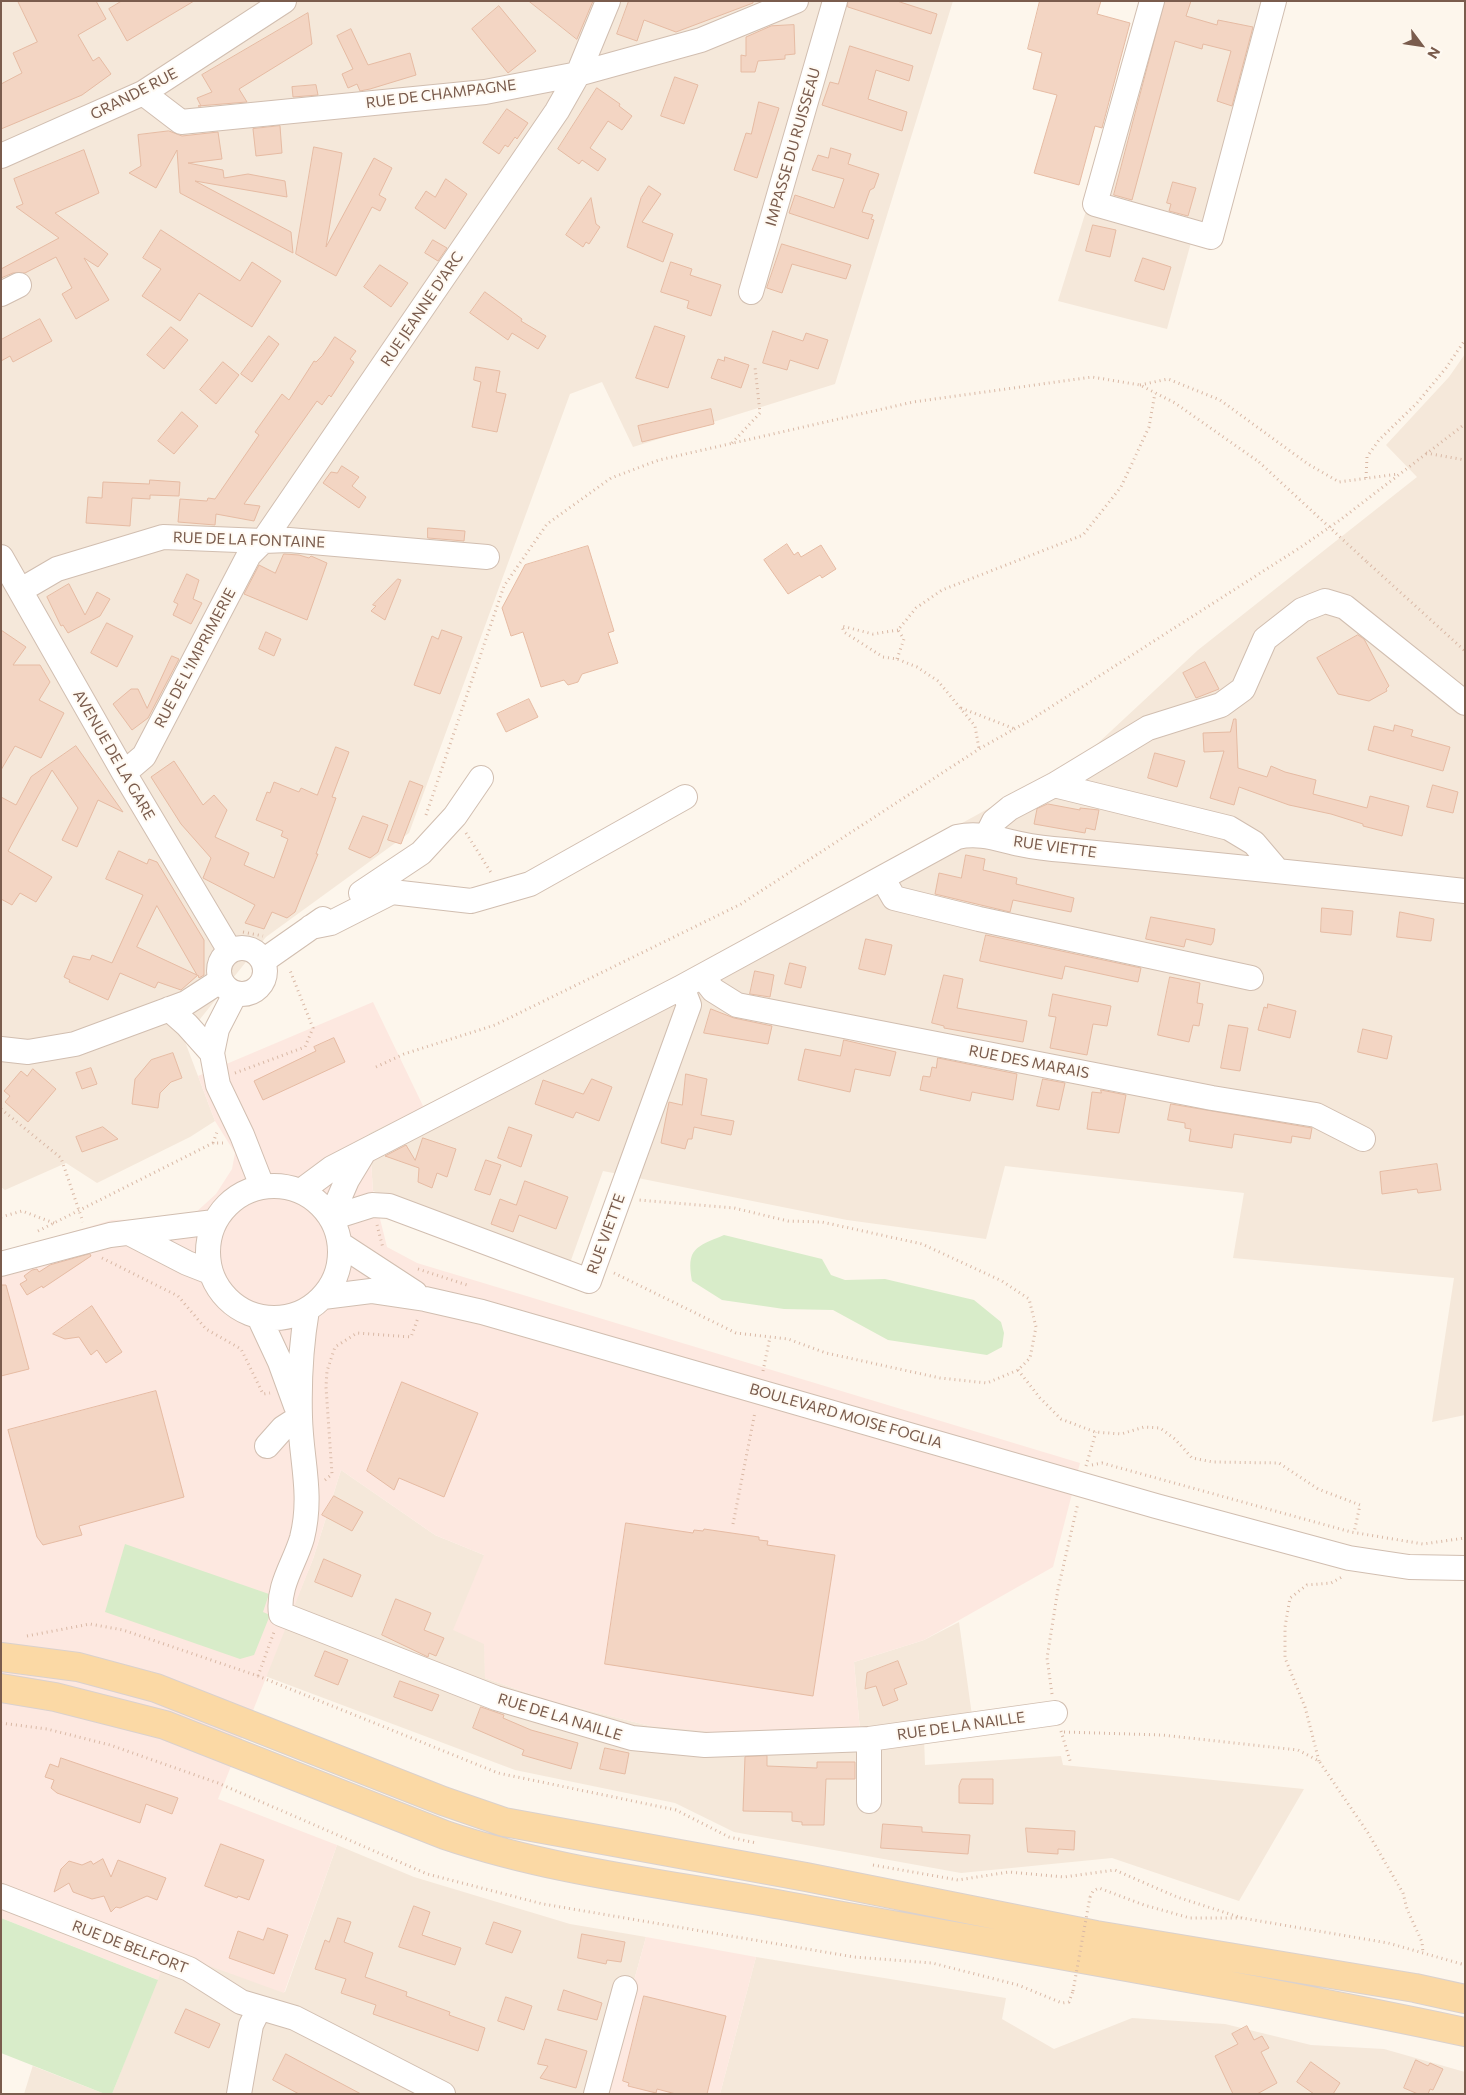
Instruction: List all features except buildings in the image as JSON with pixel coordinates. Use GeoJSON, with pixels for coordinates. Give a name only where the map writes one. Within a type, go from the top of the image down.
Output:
{"type":"FeatureCollection","features":[{"type":"Feature","properties":{"kind":"main road"},"geometry":{"type":"LineString","coordinates":[[1,1657],[78,1667],[156,1688],[442,1802],[504,1822],[796,1876],[1096,1936],[1415,1988],[1465,1999]]}},
{"type":"Feature","properties":{"kind":"main road"},"geometry":{"type":"LineString","coordinates":[[1,1688],[55,1697],[165,1726],[445,1836],[491,1851],[540,1863],[783,1905],[1465,2032]]}},
{"type":"Feature","properties":{"kind":"street","name":"GRANDE RUE"},"geometry":{"type":"LineString","coordinates":[[1,156],[143,93],[284,1]]}},
{"type":"Feature","properties":{"kind":"street","name":"RUE JEANNE D'ARC"},"geometry":{"type":"LineString","coordinates":[[263,541],[557,111],[578,74],[608,1]]}},
{"type":"Feature","properties":{"kind":"street","name":"RUE DE CHAMPAGNE"},"geometry":{"type":"LineString","coordinates":[[143,93],[181,122],[485,92],[578,74],[701,40],[796,1]]}},
{"type":"Feature","properties":{"kind":"street","name":"IMPASSE DU RUISSEAU"},"geometry":{"type":"LineString","coordinates":[[751,292],[835,1]]}},
{"type":"Feature","properties":{"kind":"street"},"geometry":{"type":"LineString","coordinates":[[1152,1],[1095,204],[1211,237],[1274,1]]}},
{"type":"Feature","properties":{"kind":"street","name":"RUE DE LA FONTAINE"},"geometry":{"type":"LineString","coordinates":[[21,590],[57,569],[163,537],[263,541],[289,540],[487,557]]}},
{"type":"Feature","properties":{"kind":"street","name":"RUE DE L'IMPRIMERIE"},"geometry":{"type":"LineString","coordinates":[[124,773],[144,756],[249,555],[263,541]]}},
{"type":"Feature","properties":{"kind":"street","name":"AVENUE DE LA GARE"},"geometry":{"type":"LineString","coordinates":[[1,557],[124,773],[230,951]]}},
{"type":"Feature","properties":{"kind":"street"},"geometry":{"type":"LineString","coordinates":[[987,835],[994,821],[1010,808],[1054,786],[1148,728],[1221,706],[1243,689],[1266,640],[1302,610],[1325,601],[1345,607],[1465,703]]}},
{"type":"Feature","properties":{"kind":"street"},"geometry":{"type":"LineString","coordinates":[[1,1050],[28,1052],[75,1044],[227,987],[250,994],[262,984],[271,956],[421,853],[455,816],[481,778]]}},
{"type":"Feature","properties":{"kind":"street"},"geometry":{"type":"LineString","coordinates":[[1054,786],[1229,828],[1254,843],[1277,870]]}},
{"type":"Feature","properties":{"kind":"street"},"geometry":{"type":"LineString","coordinates":[[311,927],[331,923],[392,892],[471,902],[530,884],[685,797]]}},
{"type":"Feature","properties":{"kind":"street","name":"RUE VIETTE"},"geometry":{"type":"LineString","coordinates":[[301,1191],[332,1168],[692,982],[957,837],[971,834],[987,835],[1019,844],[1062,850],[1277,870],[1465,891]]}},
{"type":"Feature","properties":{"kind":"street"},"geometry":{"type":"LineString","coordinates":[[883,879],[894,898],[979,919],[1251,978]]}},
{"type":"Feature","properties":{"kind":"street"},"geometry":{"type":"LineString","coordinates":[[262,1186],[242,1135],[218,1085],[212,1052],[227,987],[219,967],[221,961],[230,951],[245,948],[271,956]]}},
{"type":"Feature","properties":{"kind":"street","name":"RUE VIETTE"},"geometry":{"type":"LineString","coordinates":[[331,1218],[372,1205],[389,1206],[589,1281],[689,1005],[692,982]]}},
{"type":"Feature","properties":{"kind":"street","name":"RUE DES MARAIS"},"geometry":{"type":"LineString","coordinates":[[692,982],[713,990],[737,1005],[1212,1098],[1316,1115],[1363,1139]]}},
{"type":"Feature","properties":{"kind":"street"},"geometry":{"type":"LineString","coordinates":[[169,1009],[212,1052]]}},
{"type":"Feature","properties":{"kind":"street"},"geometry":{"type":"LineString","coordinates":[[331,1218],[347,1180],[365,1151]]}},
{"type":"Feature","properties":{"kind":"street"},"geometry":{"type":"LineString","coordinates":[[262,1186],[282,1186],[301,1191],[318,1202],[331,1218],[340,1244],[340,1263],[334,1281],[315,1304],[292,1317],[275,1319],[259,1317],[242,1311],[228,1301],[217,1288],[210,1272],[207,1250],[214,1222],[223,1208],[241,1194],[262,1186]]}},
{"type":"Feature","properties":{"kind":"street"},"geometry":{"type":"LineString","coordinates":[[1,1264],[88,1240],[214,1222]]}},
{"type":"Feature","properties":{"kind":"street"},"geometry":{"type":"LineString","coordinates":[[129,1233],[187,1263],[210,1272]]}},
{"type":"Feature","properties":{"kind":"street","name":"BOULEVARD MOISE FOGLIA"},"geometry":{"type":"LineString","coordinates":[[340,1244],[425,1299]]}},
{"type":"Feature","properties":{"kind":"street","name":"BOULEVARD MOISE FOGLIA"},"geometry":{"type":"LineString","coordinates":[[315,1304],[371,1291],[425,1299],[482,1312],[759,1391],[1083,1475],[1266,1535],[1348,1558],[1409,1567],[1465,1568]]}},
{"type":"Feature","properties":{"kind":"street"},"geometry":{"type":"LineString","coordinates":[[276,1608],[302,1538],[308,1494],[296,1388],[301,1348],[315,1304]]}},
{"type":"Feature","properties":{"kind":"street"},"geometry":{"type":"LineString","coordinates":[[259,1317],[280,1362],[296,1388]]}},
{"type":"Feature","properties":{"kind":"street"},"geometry":{"type":"LineString","coordinates":[[267,1446],[283,1428],[300,1417]]}},
{"type":"Feature","properties":{"kind":"street","name":"RUE DE LA NAILLE"},"geometry":{"type":"LineString","coordinates":[[276,1608],[496,1698],[632,1738],[705,1745],[869,1739],[1058,1723]]}},
{"type":"Feature","properties":{"kind":"street"},"geometry":{"type":"LineString","coordinates":[[869,1739],[869,1801]]}},
{"type":"Feature","properties":{"kind":"street","name":"RUE DE BELFORT"},"geometry":{"type":"LineString","coordinates":[[11,1900],[189,1969],[241,2002],[303,2022],[443,2094]]}},
{"type":"Feature","properties":{"kind":"street"},"geometry":{"type":"LineString","coordinates":[[596,2094],[625,1988]]}},
{"type":"Feature","properties":{"kind":"street"},"geometry":{"type":"LineString","coordinates":[[239,2094],[251,2025],[259,2009]]}},
{"type":"Feature","properties":{"kind":"path"},"geometry":{"type":"LineString","coordinates":[[1366,478],[1367,457],[1379,440],[1417,403],[1446,368],[1465,340]]}},
{"type":"Feature","properties":{"kind":"path"},"geometry":{"type":"LineString","coordinates":[[731,444],[760,413],[755,367]]}},
{"type":"Feature","properties":{"kind":"path"},"geometry":{"type":"LineString","coordinates":[[425,820],[504,586],[546,524],[611,478],[659,460],[923,401],[1092,377],[1140,385],[1175,403],[1259,462],[1465,651]]}},
{"type":"Feature","properties":{"kind":"path"},"geometry":{"type":"LineString","coordinates":[[1140,385],[1168,379],[1220,400],[1308,464],[1339,482],[1400,474]]}},
{"type":"Feature","properties":{"kind":"path"},"geometry":{"type":"LineString","coordinates":[[979,749],[975,726],[938,681],[917,667],[897,660],[883,658],[844,632],[842,626],[873,634],[898,630],[916,608],[942,590],[1083,534],[1121,487],[1149,427],[1155,392]]}},
{"type":"Feature","properties":{"kind":"path"},"geometry":{"type":"LineString","coordinates":[[376,1067],[404,1054],[495,1025],[741,904],[979,749],[1015,729],[1301,546],[1465,424]]}},
{"type":"Feature","properties":{"kind":"path"},"geometry":{"type":"LineString","coordinates":[[1426,453],[1465,460]]}},
{"type":"Feature","properties":{"kind":"path"},"geometry":{"type":"LineString","coordinates":[[897,660],[904,639],[898,630]]}},
{"type":"Feature","properties":{"kind":"path"},"geometry":{"type":"LineString","coordinates":[[958,707],[1015,729]]}},
{"type":"Feature","properties":{"kind":"path"},"geometry":{"type":"LineString","coordinates":[[432,796],[455,816],[503,892]]}},
{"type":"Feature","properties":{"kind":"path"},"geometry":{"type":"LineString","coordinates":[[218,1085],[234,1074],[305,1047],[313,1028],[288,967],[271,956]]}},
{"type":"Feature","properties":{"kind":"path"},"geometry":{"type":"LineString","coordinates":[[1,1109],[61,1158],[92,1253],[178,1296],[206,1329],[241,1349],[263,1394],[296,1388],[326,1387]]}},
{"type":"Feature","properties":{"kind":"path"},"geometry":{"type":"LineString","coordinates":[[34,1233],[80,1212],[214,1143],[219,1125]]}},
{"type":"Feature","properties":{"kind":"path"},"geometry":{"type":"LineString","coordinates":[[595,1263],[736,1333],[788,1339],[826,1354],[940,1378],[986,1383],[1018,1370],[1030,1358],[1036,1326],[1029,1299],[1002,1281],[922,1244],[822,1222],[788,1221],[734,1208],[619,1198]]}},
{"type":"Feature","properties":{"kind":"path"},"geometry":{"type":"LineString","coordinates":[[1,1217],[22,1211],[54,1223]]}},
{"type":"Feature","properties":{"kind":"path"},"geometry":{"type":"LineString","coordinates":[[308,1494],[332,1474],[326,1387],[328,1371],[335,1348],[357,1333],[411,1337],[432,1274]]}},
{"type":"Feature","properties":{"kind":"path"},"geometry":{"type":"LineString","coordinates":[[733,1524],[770,1337]]}},
{"type":"Feature","properties":{"kind":"path"},"geometry":{"type":"LineString","coordinates":[[1018,1370],[1040,1398],[1060,1419],[1096,1432],[1121,1434],[1144,1427],[1160,1428],[1176,1439],[1192,1458],[1213,1462],[1280,1463],[1318,1489],[1360,1505],[1346,1574],[1331,1583],[1307,1585],[1290,1598],[1285,1626],[1286,1658],[1305,1707],[1319,1761],[1368,1833],[1403,1893],[1407,1909],[1422,1942],[1423,1952]]}},
{"type":"Feature","properties":{"kind":"path"},"geometry":{"type":"LineString","coordinates":[[1071,1764],[1058,1723],[1047,1658],[1058,1589],[1083,1475],[1096,1432]]}},
{"type":"Feature","properties":{"kind":"path"},"geometry":{"type":"LineString","coordinates":[[1083,1475],[1102,1462],[1354,1532],[1423,1544],[1465,1538]]}},
{"type":"Feature","properties":{"kind":"path"},"geometry":{"type":"LineString","coordinates":[[258,1676],[276,1608]]}},
{"type":"Feature","properties":{"kind":"path"},"geometry":{"type":"LineString","coordinates":[[20,1637],[90,1624],[123,1630],[258,1676],[498,1773],[676,1810],[729,1838],[757,1843]]}},
{"type":"Feature","properties":{"kind":"path"},"geometry":{"type":"LineString","coordinates":[[1058,1723],[1298,1750],[1319,1761]]}},
{"type":"Feature","properties":{"kind":"path"},"geometry":{"type":"LineString","coordinates":[[871,1865],[958,1880],[1009,1872],[1064,1877],[1115,1870],[1177,1897],[1242,1918],[1388,1942],[1465,1964]]}},
{"type":"Feature","properties":{"kind":"path"},"geometry":{"type":"LineString","coordinates":[[1073,1991],[1090,1897],[1093,1891],[1099,1888],[1144,1906],[1190,1918],[1242,1918]]}},
{"type":"Feature","properties":{"kind":"shaded area"},"geometry":{"type":"Polygon","coordinates":[[[1,1],[953,1],[835,384],[633,447],[602,382],[570,394],[409,833],[266,937],[184,1039],[215,1121],[190,1137],[97,1183],[66,1163],[5,1190],[1,1187],[1,1]]]}},
{"type":"Feature","properties":{"kind":"shaded area"},"geometry":{"type":"Polygon","coordinates":[[[1142,1],[1268,1],[1206,221],[1192,239],[1167,329],[1058,301],[1086,211],[1142,1]]]}},
{"type":"Feature","properties":{"kind":"shaded area"},"geometry":{"type":"Polygon","coordinates":[[[1465,354],[1465,1415],[1432,1422],[1454,1278],[1233,1258],[1244,1193],[1005,1166],[986,1239],[847,1220],[603,1171],[570,1263],[373,1191],[369,1133],[680,979],[1002,801],[1067,772],[1198,650],[1417,477],[1386,445],[1449,377],[1465,354]]]}},
{"type":"Feature","properties":{"kind":"shaded area"},"geometry":{"type":"Polygon","coordinates":[[[373,1002],[424,1108],[369,1133],[373,1191],[387,1247],[417,1263],[1080,1463],[1053,1567],[924,1640],[854,1662],[860,1731],[743,1735],[650,1726],[547,1700],[485,1678],[484,1644],[453,1630],[484,1555],[435,1535],[341,1470],[313,1559],[218,1799],[337,1845],[284,1993],[168,1951],[158,1980],[1,1918],[1,1253],[112,1220],[175,1219],[194,1214],[216,1194],[232,1169],[235,1153],[215,1121],[198,1076],[373,1002]]]}},
{"type":"Feature","properties":{"kind":"shaded area"},"geometry":{"type":"Polygon","coordinates":[[[341,1470],[435,1535],[484,1555],[485,1678],[547,1700],[650,1726],[860,1731],[854,1662],[924,1640],[959,1622],[974,1730],[924,1737],[925,1765],[1061,1756],[1063,1765],[1304,1789],[1239,1901],[1112,1858],[961,1873],[734,1832],[675,1803],[515,1770],[265,1676],[313,1559],[341,1470]]]}},
{"type":"Feature","properties":{"kind":"shaded area"},"geometry":{"type":"Polygon","coordinates":[[[337,1845],[414,1877],[570,1924],[646,1937],[603,2094],[112,2094],[168,1951],[285,1992],[337,1845]]]}},
{"type":"Feature","properties":{"kind":"shaded area"},"geometry":{"type":"Polygon","coordinates":[[[646,1937],[756,1957],[720,2094],[603,2094],[646,1937]]]}},
{"type":"Feature","properties":{"kind":"shaded area"},"geometry":{"type":"Polygon","coordinates":[[[756,1957],[1006,1998],[1002,2019],[1054,2049],[1132,2018],[1225,2024],[1311,2045],[1384,2049],[1465,2072],[1465,2094],[720,2094],[756,1957]]]}},
{"type":"Feature","properties":{"kind":"shaded area"},"geometry":{"type":"Polygon","coordinates":[[[33,2066],[105,2094],[24,2094],[33,2066]]]}},
{"type":"Feature","properties":{"kind":"green space"},"geometry":{"type":"Polygon","coordinates":[[[724,1235],[822,1259],[831,1275],[845,1280],[885,1279],[974,1300],[1001,1322],[1004,1333],[1002,1347],[987,1355],[888,1340],[833,1310],[784,1309],[722,1300],[692,1281],[691,1262],[695,1250],[724,1235]]]}},
{"type":"Feature","properties":{"kind":"green space"},"geometry":{"type":"Polygon","coordinates":[[[125,1544],[269,1594],[263,1612],[270,1615],[254,1655],[240,1659],[105,1612],[125,1544]]]}},
{"type":"Feature","properties":{"kind":"green space"},"geometry":{"type":"Polygon","coordinates":[[[1,1918],[158,1980],[112,2094],[105,2094],[1,2053],[1,1918]]]}}]}
